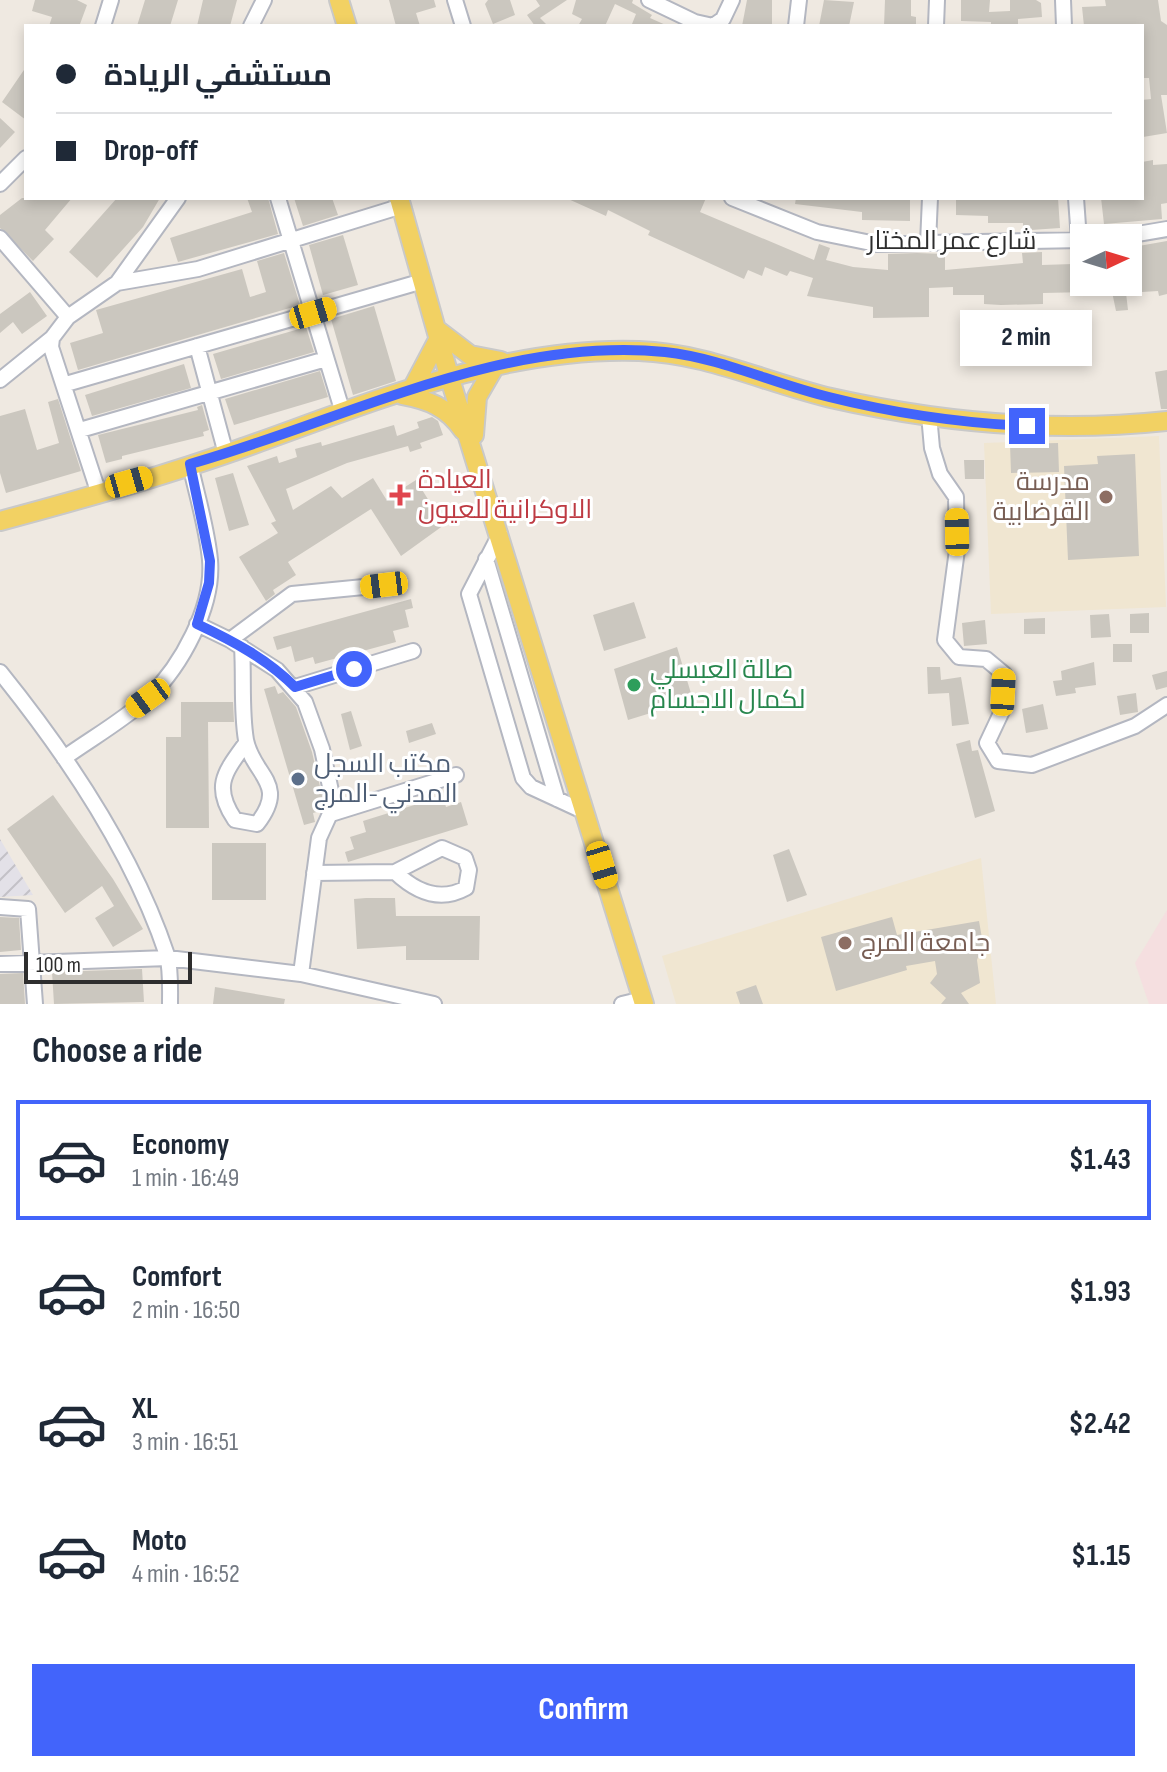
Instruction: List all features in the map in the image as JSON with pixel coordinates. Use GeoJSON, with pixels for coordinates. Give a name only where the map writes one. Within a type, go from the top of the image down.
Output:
{"type":"FeatureCollection","features":[{"type":"Feature","properties":{"kind":"main road"},"geometry":{"type":"LineString","coordinates":[[339,0],[346,24]]}},
{"type":"Feature","properties":{"kind":"main road"},"geometry":{"type":"LineString","coordinates":[[400,202],[450,379],[644,1001]]}},
{"type":"Feature","properties":{"kind":"main road"},"geometry":{"type":"LineString","coordinates":[[437,333],[470,355],[501,364]]}},
{"type":"Feature","properties":{"kind":"main road"},"geometry":{"type":"LineString","coordinates":[[405,392],[435,352],[437,333]]}},
{"type":"Feature","properties":{"kind":"main road"},"geometry":{"type":"LineString","coordinates":[[0,521],[226,454],[405,392],[501,364],[602,352],[668,353],[831,398],[929,415],[1044,427],[1167,421]]}},
{"type":"Feature","properties":{"kind":"main road"},"geometry":{"type":"LineString","coordinates":[[472,448],[474,410],[501,364]]}},
{"type":"Feature","properties":{"kind":"main road"},"geometry":{"type":"LineString","coordinates":[[405,392],[441,407],[454,417],[472,448]]}},
{"type":"Feature","properties":{"kind":"street"},"geometry":{"type":"LineString","coordinates":[[104,24],[111,0]]}},
{"type":"Feature","properties":{"kind":"street"},"geometry":{"type":"LineString","coordinates":[[252,24],[264,0]]}},
{"type":"Feature","properties":{"kind":"street"},"geometry":{"type":"LineString","coordinates":[[455,0],[462,24]]}},
{"type":"Feature","properties":{"kind":"street"},"geometry":{"type":"LineString","coordinates":[[649,0],[704,24]]}},
{"type":"Feature","properties":{"kind":"street"},"geometry":{"type":"LineString","coordinates":[[716,24],[723,19],[732,0]]}},
{"type":"Feature","properties":{"kind":"street"},"geometry":{"type":"LineString","coordinates":[[796,24],[799,0]]}},
{"type":"Feature","properties":{"kind":"street"},"geometry":{"type":"LineString","coordinates":[[936,24],[937,0]]}},
{"type":"Feature","properties":{"kind":"street"},"geometry":{"type":"LineString","coordinates":[[1063,0],[1064,24]]}},
{"type":"Feature","properties":{"kind":"street"},"geometry":{"type":"LineString","coordinates":[[0,184],[24,160]]}},
{"type":"Feature","properties":{"kind":"street"},"geometry":{"type":"LineString","coordinates":[[0,380],[52,338],[68,317],[117,283],[177,200]]}},
{"type":"Feature","properties":{"kind":"street"},"geometry":{"type":"LineString","coordinates":[[279,200],[343,413]]}},
{"type":"Feature","properties":{"kind":"street","name":"شارع عمر المختار"},"geometry":{"type":"LineString","coordinates":[[736,200],[766,214],[851,241],[1070,240]]}},
{"type":"Feature","properties":{"kind":"street"},"geometry":{"type":"LineString","coordinates":[[766,214],[769,200]]}},
{"type":"Feature","properties":{"kind":"street"},"geometry":{"type":"LineString","coordinates":[[928,243],[930,200]]}},
{"type":"Feature","properties":{"kind":"street"},"geometry":{"type":"LineString","coordinates":[[1076,200],[1080,224]]}},
{"type":"Feature","properties":{"kind":"street"},"geometry":{"type":"LineString","coordinates":[[117,283],[198,269],[400,202]]}},
{"type":"Feature","properties":{"kind":"street"},"geometry":{"type":"LineString","coordinates":[[1142,233],[1167,229]]}},
{"type":"Feature","properties":{"kind":"street"},"geometry":{"type":"LineString","coordinates":[[0,238],[68,317]]}},
{"type":"Feature","properties":{"kind":"street"},"geometry":{"type":"LineString","coordinates":[[66,384],[423,281]]}},
{"type":"Feature","properties":{"kind":"street"},"geometry":{"type":"LineString","coordinates":[[52,338],[51,347],[66,384],[98,491]]}},
{"type":"Feature","properties":{"kind":"street"},"geometry":{"type":"LineString","coordinates":[[197,346],[226,454]]}},
{"type":"Feature","properties":{"kind":"street"},"geometry":{"type":"LineString","coordinates":[[80,430],[326,359]]}},
{"type":"Feature","properties":{"kind":"street"},"geometry":{"type":"LineString","coordinates":[[929,415],[932,448],[940,474],[956,497],[957,550],[945,640],[959,657],[986,659],[1004,674],[1003,709],[987,743],[998,761],[1032,765],[1135,726],[1167,705]]}},
{"type":"Feature","properties":{"kind":"street"},"geometry":{"type":"LineString","coordinates":[[64,758],[148,698],[166,677],[197,624],[209,583],[210,561],[190,464]]}},
{"type":"Feature","properties":{"kind":"street"},"geometry":{"type":"LineString","coordinates":[[500,534],[469,594],[523,778],[531,787],[585,812]]}},
{"type":"Feature","properties":{"kind":"street"},"geometry":{"type":"LineString","coordinates":[[486,559],[557,799]]}},
{"type":"Feature","properties":{"kind":"street"},"geometry":{"type":"LineString","coordinates":[[236,643],[292,594],[384,585]]}},
{"type":"Feature","properties":{"kind":"street"},"geometry":{"type":"LineString","coordinates":[[197,624],[236,643],[277,670],[295,687],[305,702],[329,770],[334,797],[331,814],[320,832],[301,974]]}},
{"type":"Feature","properties":{"kind":"street"},"geometry":{"type":"LineString","coordinates":[[236,643],[246,743],[268,778],[270,791],[269,803],[257,824],[235,820],[222,793],[223,774],[246,743]]}},
{"type":"Feature","properties":{"kind":"street"},"geometry":{"type":"LineString","coordinates":[[295,687],[413,651]]}},
{"type":"Feature","properties":{"kind":"street"},"geometry":{"type":"LineString","coordinates":[[0,672],[64,758],[130,871],[168,958],[170,1004]]}},
{"type":"Feature","properties":{"kind":"street"},"geometry":{"type":"LineString","coordinates":[[331,814],[456,775]]}},
{"type":"Feature","properties":{"kind":"street"},"geometry":{"type":"LineString","coordinates":[[314,873],[395,872],[421,856],[442,848],[465,858],[469,879],[466,888],[452,896],[431,894],[410,885],[395,872]]}},
{"type":"Feature","properties":{"kind":"street"},"geometry":{"type":"LineString","coordinates":[[0,907],[28,909],[35,1004]]}},
{"type":"Feature","properties":{"kind":"street"},"geometry":{"type":"LineString","coordinates":[[0,964],[168,958],[301,974],[434,1004]]}},
{"type":"Feature","properties":{"kind":"street"},"geometry":{"type":"LineString","coordinates":[[622,1004],[644,1001]]}},
{"type":"Feature","properties":{"kind":"shaded area"},"geometry":{"type":"Polygon","coordinates":[[[1159,436],[1166,607],[991,614],[984,443],[1159,436]]]}},
{"type":"Feature","properties":{"kind":"shaded area"},"geometry":{"type":"Polygon","coordinates":[[[0,839],[33,895],[0,897],[0,839]]]}},
{"type":"Feature","properties":{"kind":"shaded area","name":"جامعة المرج"},"geometry":{"type":"Polygon","coordinates":[[[981,858],[996,1004],[676,1004],[662,956],[981,858]]]}},
{"type":"Feature","properties":{"kind":"shaded area"},"geometry":{"type":"Polygon","coordinates":[[[1167,910],[1167,1004],[1149,1004],[1135,963],[1167,910]]]}},
{"type":"Feature","properties":{"kind":"building"},"geometry":{"type":"Polygon","coordinates":[[[35,0],[77,0],[87,5],[80,24],[50,24],[52,17],[32,11],[35,0]]]}},
{"type":"Feature","properties":{"kind":"building"},"geometry":{"type":"Polygon","coordinates":[[[145,0],[178,0],[171,24],[138,24],[145,0]]]}},
{"type":"Feature","properties":{"kind":"building"},"geometry":{"type":"Polygon","coordinates":[[[203,0],[237,0],[231,24],[197,24],[203,0]]]}},
{"type":"Feature","properties":{"kind":"building"},"geometry":{"type":"Polygon","coordinates":[[[389,0],[434,0],[436,7],[416,13],[419,24],[395,24],[389,0]]]}},
{"type":"Feature","properties":{"kind":"building"},"geometry":{"type":"Polygon","coordinates":[[[488,0],[510,0],[515,15],[493,24],[485,4],[488,0]]]}},
{"type":"Feature","properties":{"kind":"building"},"geometry":{"type":"Polygon","coordinates":[[[536,0],[567,0],[540,18],[546,24],[534,24],[527,15],[540,6],[536,0]]]}},
{"type":"Feature","properties":{"kind":"building"},"geometry":{"type":"Polygon","coordinates":[[[576,0],[633,0],[632,3],[652,15],[650,18],[664,24],[632,24],[636,14],[615,4],[606,24],[579,24],[582,19],[572,14],[576,0]]]}},
{"type":"Feature","properties":{"kind":"building"},"geometry":{"type":"Polygon","coordinates":[[[747,0],[772,0],[772,24],[742,24],[747,0]]]}},
{"type":"Feature","properties":{"kind":"building"},"geometry":{"type":"Polygon","coordinates":[[[824,0],[854,2],[849,24],[819,24],[824,0]]]}},
{"type":"Feature","properties":{"kind":"building"},"geometry":{"type":"Polygon","coordinates":[[[885,0],[911,0],[911,16],[916,17],[916,24],[884,24],[885,0]]]}},
{"type":"Feature","properties":{"kind":"building"},"geometry":{"type":"Polygon","coordinates":[[[961,0],[990,0],[989,12],[1010,11],[1010,0],[1036,0],[1041,3],[1042,17],[1018,19],[1018,24],[961,21],[961,0]]]}},
{"type":"Feature","properties":{"kind":"building"},"geometry":{"type":"Polygon","coordinates":[[[1105,0],[1158,0],[1161,21],[1167,25],[1167,95],[1161,95],[1167,133],[1144,137],[1144,100],[1151,99],[1149,78],[1144,78],[1144,24],[1084,24],[1082,7],[1106,6],[1105,0]]]}},
{"type":"Feature","properties":{"kind":"building"},"geometry":{"type":"Polygon","coordinates":[[[24,70],[24,118],[2,102],[24,70]]]}},
{"type":"Feature","properties":{"kind":"building"},"geometry":{"type":"Polygon","coordinates":[[[0,118],[15,132],[0,148],[0,118]]]}},
{"type":"Feature","properties":{"kind":"building"},"geometry":{"type":"Polygon","coordinates":[[[1153,160],[1153,165],[1167,164],[1167,203],[1161,204],[1162,219],[1104,224],[1101,200],[1144,200],[1144,162],[1153,160]]]}},
{"type":"Feature","properties":{"kind":"building"},"geometry":{"type":"Polygon","coordinates":[[[22,198],[70,200],[45,230],[54,239],[33,261],[0,228],[0,215],[22,198]]]}},
{"type":"Feature","properties":{"kind":"building"},"geometry":{"type":"Polygon","coordinates":[[[115,200],[159,200],[143,227],[97,278],[69,252],[115,200]]]}},
{"type":"Feature","properties":{"kind":"building"},"geometry":{"type":"Polygon","coordinates":[[[248,200],[269,200],[278,234],[178,262],[170,238],[252,212],[248,200]]]}},
{"type":"Feature","properties":{"kind":"building"},"geometry":{"type":"Polygon","coordinates":[[[295,200],[333,200],[338,215],[303,226],[295,200]]]}},
{"type":"Feature","properties":{"kind":"building"},"geometry":{"type":"Polygon","coordinates":[[[570,200],[705,200],[700,212],[814,260],[819,244],[830,248],[826,260],[853,267],[888,270],[888,254],[917,253],[945,254],[945,270],[1023,263],[1022,253],[1042,252],[1042,265],[1070,264],[1070,292],[1043,293],[1043,304],[1001,305],[984,304],[984,295],[953,295],[953,287],[929,288],[929,317],[873,318],[873,307],[807,296],[813,278],[790,271],[787,276],[765,267],[762,276],[748,270],[744,279],[648,235],[650,231],[608,210],[606,216],[570,200]]]}},
{"type":"Feature","properties":{"kind":"building"},"geometry":{"type":"Polygon","coordinates":[[[796,200],[910,200],[910,221],[862,220],[862,212],[795,204],[796,200]]]}},
{"type":"Feature","properties":{"kind":"building"},"geometry":{"type":"Polygon","coordinates":[[[956,200],[1058,200],[1060,228],[1023,229],[1023,223],[988,223],[988,216],[956,215],[956,200]]]}},
{"type":"Feature","properties":{"kind":"building"},"geometry":{"type":"Polygon","coordinates":[[[343,235],[358,285],[323,295],[309,245],[343,235]]]}},
{"type":"Feature","properties":{"kind":"building"},"geometry":{"type":"Polygon","coordinates":[[[1167,241],[1167,294],[1159,296],[1158,291],[1142,292],[1142,245],[1167,241]]]}},
{"type":"Feature","properties":{"kind":"building"},"geometry":{"type":"Polygon","coordinates":[[[284,253],[300,305],[78,370],[70,343],[103,333],[96,310],[242,269],[250,297],[266,292],[257,261],[284,253]]]}},
{"type":"Feature","properties":{"kind":"building"},"geometry":{"type":"Polygon","coordinates":[[[30,292],[47,316],[22,334],[13,322],[0,333],[0,314],[30,292]]]}},
{"type":"Feature","properties":{"kind":"building"},"geometry":{"type":"Polygon","coordinates":[[[1113,296],[1126,296],[1128,310],[1116,311],[1113,296]]]}},
{"type":"Feature","properties":{"kind":"building"},"geometry":{"type":"Polygon","coordinates":[[[374,306],[396,381],[353,395],[331,319],[374,306]]]}},
{"type":"Feature","properties":{"kind":"building"},"geometry":{"type":"Polygon","coordinates":[[[306,327],[314,352],[221,379],[213,354],[306,327]]]}},
{"type":"Feature","properties":{"kind":"building"},"geometry":{"type":"Polygon","coordinates":[[[184,364],[191,388],[92,416],[85,395],[184,364]]]}},
{"type":"Feature","properties":{"kind":"building"},"geometry":{"type":"Polygon","coordinates":[[[1167,370],[1167,409],[1161,409],[1155,372],[1167,370]]]}},
{"type":"Feature","properties":{"kind":"building"},"geometry":{"type":"Polygon","coordinates":[[[320,371],[328,397],[234,425],[225,399],[320,371]]]}},
{"type":"Feature","properties":{"kind":"building"},"geometry":{"type":"Polygon","coordinates":[[[58,399],[81,471],[6,493],[0,473],[0,416],[25,409],[37,450],[59,443],[48,402],[58,399]]]}},
{"type":"Feature","properties":{"kind":"building"},"geometry":{"type":"Polygon","coordinates":[[[202,405],[209,430],[203,432],[204,436],[122,456],[122,459],[106,463],[98,435],[198,410],[197,407],[202,405]]]}},
{"type":"Feature","properties":{"kind":"building"},"geometry":{"type":"Polygon","coordinates":[[[432,417],[438,421],[443,435],[420,443],[422,448],[410,452],[408,446],[347,463],[286,489],[293,510],[331,486],[342,498],[373,478],[386,499],[416,480],[444,525],[401,556],[371,509],[288,562],[296,575],[273,590],[275,594],[266,601],[239,557],[278,533],[271,523],[276,521],[247,466],[277,456],[279,463],[297,457],[295,449],[321,442],[322,446],[394,425],[397,436],[419,428],[417,422],[432,417]]]}},
{"type":"Feature","properties":{"kind":"building"},"geometry":{"type":"Polygon","coordinates":[[[1058,443],[1059,472],[1011,473],[1010,444],[1058,443]]]}},
{"type":"Feature","properties":{"kind":"building"},"geometry":{"type":"Polygon","coordinates":[[[1135,454],[1139,556],[1068,560],[1064,466],[1098,464],[1097,456],[1135,454]]]}},
{"type":"Feature","properties":{"kind":"building"},"geometry":{"type":"Polygon","coordinates":[[[964,460],[984,460],[984,479],[965,479],[964,460]]]}},
{"type":"Feature","properties":{"kind":"building"},"geometry":{"type":"Polygon","coordinates":[[[233,473],[249,525],[229,531],[215,478],[233,473]]]}},
{"type":"Feature","properties":{"kind":"building"},"geometry":{"type":"Polygon","coordinates":[[[411,599],[413,608],[405,610],[409,627],[393,631],[396,642],[315,664],[313,657],[295,662],[291,646],[277,650],[273,637],[411,599]]]}},
{"type":"Feature","properties":{"kind":"building"},"geometry":{"type":"Polygon","coordinates":[[[634,602],[646,638],[604,651],[593,615],[634,602]]]}},
{"type":"Feature","properties":{"kind":"building"},"geometry":{"type":"Polygon","coordinates":[[[1149,613],[1149,633],[1130,633],[1130,614],[1149,613]]]}},
{"type":"Feature","properties":{"kind":"building"},"geometry":{"type":"Polygon","coordinates":[[[1109,614],[1111,637],[1091,638],[1090,615],[1109,614]]]}},
{"type":"Feature","properties":{"kind":"building"},"geometry":{"type":"Polygon","coordinates":[[[1045,618],[1045,634],[1024,634],[1024,619],[1045,618]]]}},
{"type":"Feature","properties":{"kind":"building"},"geometry":{"type":"Polygon","coordinates":[[[985,620],[987,644],[964,646],[962,623],[985,620]]]}},
{"type":"Feature","properties":{"kind":"building"},"geometry":{"type":"Polygon","coordinates":[[[1113,644],[1132,644],[1132,662],[1113,662],[1113,644]]]}},
{"type":"Feature","properties":{"kind":"building"},"geometry":{"type":"Polygon","coordinates":[[[677,647],[693,700],[628,720],[614,669],[677,647]]]}},
{"type":"Feature","properties":{"kind":"building"},"geometry":{"type":"Polygon","coordinates":[[[1094,662],[1096,685],[1075,688],[1076,693],[1056,696],[1053,681],[1062,680],[1061,671],[1094,662]]]}},
{"type":"Feature","properties":{"kind":"building"},"geometry":{"type":"Polygon","coordinates":[[[927,667],[940,667],[941,680],[961,677],[969,724],[952,726],[949,693],[928,694],[927,667]]]}},
{"type":"Feature","properties":{"kind":"building"},"geometry":{"type":"Polygon","coordinates":[[[1167,671],[1167,687],[1156,690],[1152,675],[1167,671]]]}},
{"type":"Feature","properties":{"kind":"building"},"geometry":{"type":"Polygon","coordinates":[[[275,686],[278,694],[283,692],[296,707],[312,752],[324,804],[320,811],[313,813],[315,822],[304,825],[264,689],[275,686]]]}},
{"type":"Feature","properties":{"kind":"building"},"geometry":{"type":"Polygon","coordinates":[[[1136,693],[1138,712],[1120,715],[1117,696],[1136,693]]]}},
{"type":"Feature","properties":{"kind":"building"},"geometry":{"type":"Polygon","coordinates":[[[181,702],[233,702],[234,722],[208,722],[209,828],[166,828],[166,737],[181,737],[181,702]]]}},
{"type":"Feature","properties":{"kind":"building"},"geometry":{"type":"Polygon","coordinates":[[[1043,704],[1048,729],[1026,733],[1022,709],[1043,704]]]}},
{"type":"Feature","properties":{"kind":"building"},"geometry":{"type":"Polygon","coordinates":[[[351,711],[362,746],[350,750],[341,714],[351,711]]]}},
{"type":"Feature","properties":{"kind":"building"},"geometry":{"type":"Polygon","coordinates":[[[432,723],[436,734],[409,743],[406,731],[432,723]]]}},
{"type":"Feature","properties":{"kind":"building"},"geometry":{"type":"Polygon","coordinates":[[[970,740],[972,751],[978,750],[995,811],[975,818],[956,744],[970,740]]]}},
{"type":"Feature","properties":{"kind":"building"},"geometry":{"type":"Polygon","coordinates":[[[53,795],[113,879],[143,929],[113,947],[95,918],[114,906],[102,886],[65,913],[7,829],[53,795]]]}},
{"type":"Feature","properties":{"kind":"building"},"geometry":{"type":"Polygon","coordinates":[[[443,796],[446,807],[461,802],[468,825],[348,862],[345,852],[354,849],[350,837],[366,832],[363,821],[443,796]]]}},
{"type":"Feature","properties":{"kind":"building"},"geometry":{"type":"Polygon","coordinates":[[[212,843],[266,843],[266,900],[212,900],[212,843]]]}},
{"type":"Feature","properties":{"kind":"building"},"geometry":{"type":"Polygon","coordinates":[[[789,849],[807,895],[787,902],[773,855],[789,849]]]}},
{"type":"Feature","properties":{"kind":"building"},"geometry":{"type":"Polygon","coordinates":[[[395,898],[396,916],[480,916],[479,960],[406,960],[406,946],[357,949],[354,899],[395,898]]]}},
{"type":"Feature","properties":{"kind":"building"},"geometry":{"type":"Polygon","coordinates":[[[0,917],[19,918],[21,950],[0,952],[0,917]]]}},
{"type":"Feature","properties":{"kind":"building"},"geometry":{"type":"Polygon","coordinates":[[[892,917],[897,935],[979,921],[983,944],[977,960],[980,983],[961,993],[969,1004],[941,1004],[946,998],[930,983],[937,974],[935,961],[906,966],[907,970],[836,991],[821,937],[892,917]]]}},
{"type":"Feature","properties":{"kind":"building"},"geometry":{"type":"Polygon","coordinates":[[[142,969],[144,1002],[54,1004],[52,972],[142,969]]]}},
{"type":"Feature","properties":{"kind":"building"},"geometry":{"type":"Polygon","coordinates":[[[23,973],[25,1004],[0,1004],[0,974],[23,973]]]}},
{"type":"Feature","properties":{"kind":"building"},"geometry":{"type":"Polygon","coordinates":[[[756,985],[763,1004],[740,1004],[736,992],[756,985]]]}},
{"type":"Feature","properties":{"kind":"building"},"geometry":{"type":"Polygon","coordinates":[[[215,987],[285,999],[284,1004],[213,1004],[215,987]]]}},
{"type":"Feature","properties":{"kind":"place","name":"العيادة الاوكرانية للعيون"},"geometry":{"type":"Point","coordinates":[400,495]}},
{"type":"Feature","properties":{"kind":"place","name":"مدرسة القرضابية"},"geometry":{"type":"Point","coordinates":[1106,497]}},
{"type":"Feature","properties":{"kind":"place","name":"صالة العبسلي لكمال الاجسام"},"geometry":{"type":"Point","coordinates":[634,685]}},
{"type":"Feature","properties":{"kind":"place","name":"مكتب السجل المدني -المرج"},"geometry":{"type":"Point","coordinates":[298,779]}},
{"type":"Feature","properties":{"kind":"place","name":"جامعة المرج"},"geometry":{"type":"Point","coordinates":[845,943]}},
{"type":"Feature","properties":{"kind":"route"},"geometry":{"type":"LineString","coordinates":[[354,669],[295,687],[277,670],[242,647],[197,624],[209,583],[210,561],[190,464],[399,394],[507,362],[602,352],[668,353],[745,371],[831,398],[967,421],[1027,426]]}}]}
